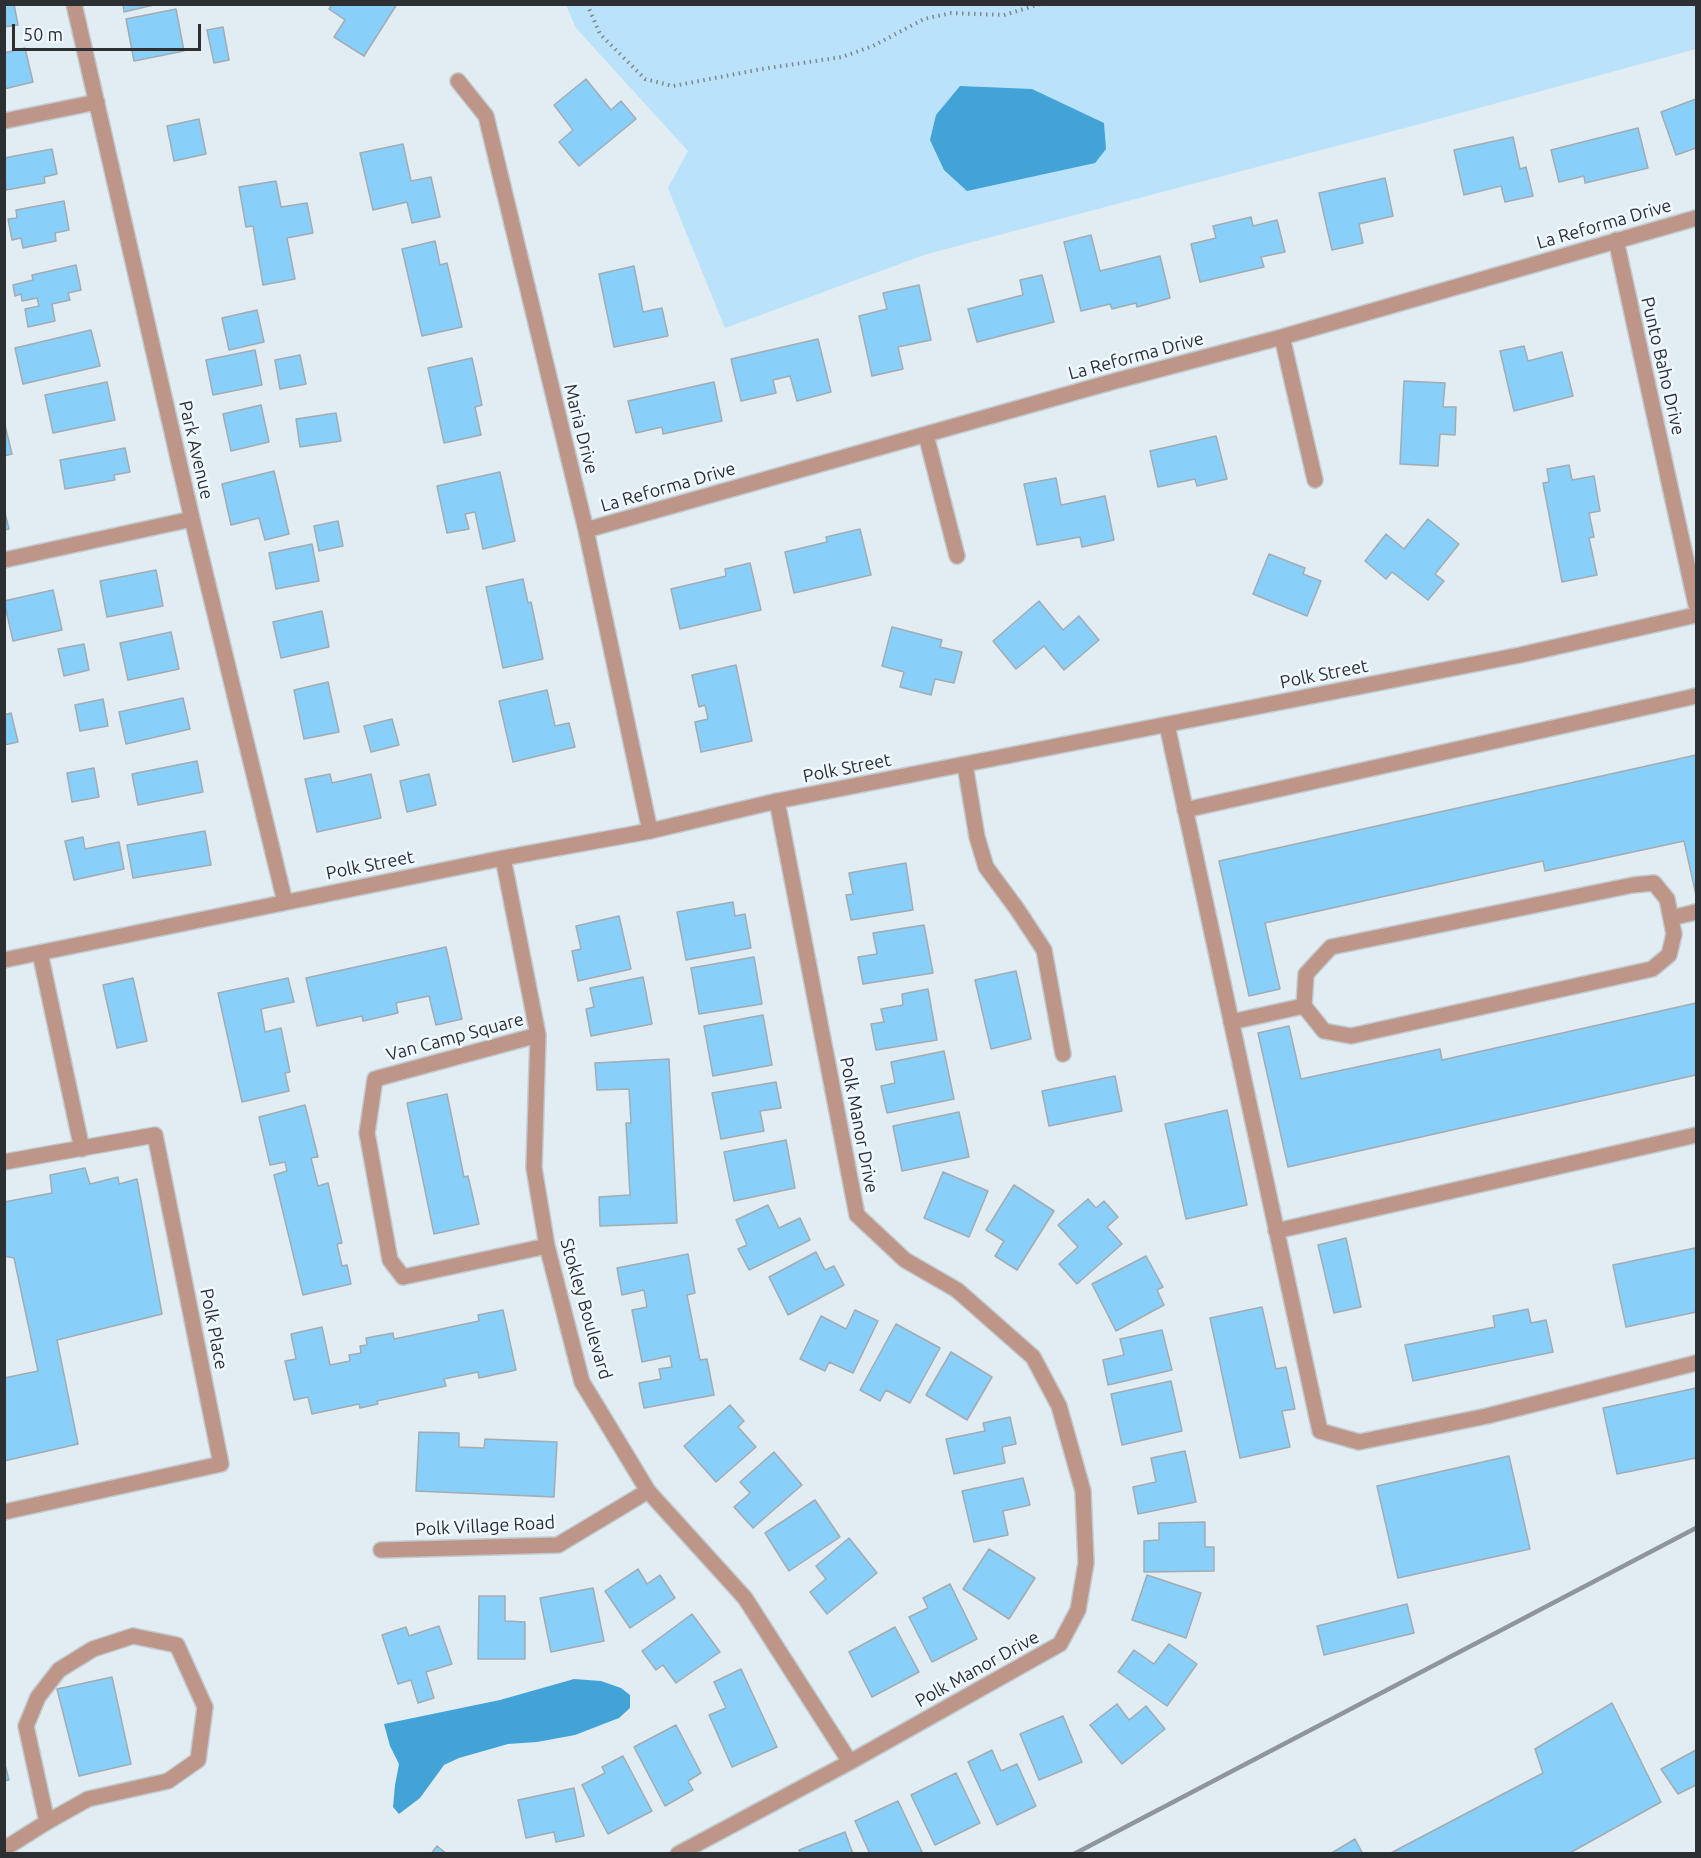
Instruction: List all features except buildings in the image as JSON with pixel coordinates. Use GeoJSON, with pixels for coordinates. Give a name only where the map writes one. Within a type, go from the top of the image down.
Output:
{"type":"FeatureCollection","features":[{"type":"Feature","properties":{"kind":"street","name":"Park Avenue"},"geometry":{"type":"LineString","coordinates":[[74,4],[192,519],[285,902]]}},
{"type":"Feature","properties":{"kind":"street","name":"Maria Drive"},"geometry":{"type":"LineString","coordinates":[[458,81],[486,116],[585,530],[650,831]]}},
{"type":"Feature","properties":{"kind":"street"},"geometry":{"type":"LineString","coordinates":[[4,121],[97,102]]}},
{"type":"Feature","properties":{"kind":"street","name":"La Reforma Drive"},"geometry":{"type":"LineString","coordinates":[[585,530],[1115,381],[1282,337],[1696,218]]}},
{"type":"Feature","properties":{"kind":"street","name":"Punto Baho Drive"},"geometry":{"type":"LineString","coordinates":[[1616,240],[1696,605]]}},
{"type":"Feature","properties":{"kind":"street"},"geometry":{"type":"LineString","coordinates":[[1282,337],[1315,480]]}},
{"type":"Feature","properties":{"kind":"street"},"geometry":{"type":"LineString","coordinates":[[926,435],[957,556]]}},
{"type":"Feature","properties":{"kind":"street"},"geometry":{"type":"LineString","coordinates":[[4,560],[192,519]]}},
{"type":"Feature","properties":{"kind":"street","name":"Polk Street"},"geometry":{"type":"LineString","coordinates":[[4,960],[503,858],[650,831],[777,801],[1520,655],[1696,615]]}},
{"type":"Feature","properties":{"kind":"street"},"geometry":{"type":"LineString","coordinates":[[1185,810],[1696,696]]}},
{"type":"Feature","properties":{"kind":"street"},"geometry":{"type":"LineString","coordinates":[[1167,725],[1320,1431],[1359,1442],[1487,1416],[1696,1363]]}},
{"type":"Feature","properties":{"kind":"street"},"geometry":{"type":"LineString","coordinates":[[965,765],[977,837],[986,867],[1044,950],[1063,1054]]}},
{"type":"Feature","properties":{"kind":"street","name":"Polk Manor Drive"},"geometry":{"type":"LineString","coordinates":[[678,1854],[850,1762],[1060,1644],[1078,1610],[1086,1563],[1083,1491],[1059,1406],[1033,1357],[957,1290],[905,1260],[856,1215],[777,801]]}},
{"type":"Feature","properties":{"kind":"street","name":"Stokley Boulevard"},"geometry":{"type":"LineString","coordinates":[[503,858],[538,1035],[534,1168],[547,1246],[582,1382],[648,1491],[745,1598],[850,1762]]}},
{"type":"Feature","properties":{"kind":"street"},"geometry":{"type":"LineString","coordinates":[[1654,883],[1667,899],[1674,934],[1669,955],[1652,969],[1351,1036],[1324,1031],[1304,1006],[1306,974],[1331,947],[1632,885],[1654,883]]}},
{"type":"Feature","properties":{"kind":"street"},"geometry":{"type":"LineString","coordinates":[[1671,918],[1696,912]]}},
{"type":"Feature","properties":{"kind":"street"},"geometry":{"type":"LineString","coordinates":[[40,953],[82,1149]]}},
{"type":"Feature","properties":{"kind":"street"},"geometry":{"type":"LineString","coordinates":[[1231,1022],[1304,1006]]}},
{"type":"Feature","properties":{"kind":"street","name":"Van Camp Square"},"geometry":{"type":"LineString","coordinates":[[538,1035],[375,1079],[367,1133],[390,1260],[403,1276],[547,1246]]}},
{"type":"Feature","properties":{"kind":"street","name":"Polk Place"},"geometry":{"type":"LineString","coordinates":[[4,1162],[155,1135],[221,1464],[4,1512]]}},
{"type":"Feature","properties":{"kind":"street"},"geometry":{"type":"LineString","coordinates":[[1276,1231],[1696,1135]]}},
{"type":"Feature","properties":{"kind":"street","name":"Polk Village Road"},"geometry":{"type":"LineString","coordinates":[[381,1550],[558,1545],[648,1491]]}},
{"type":"Feature","properties":{"kind":"street"},"geometry":{"type":"LineString","coordinates":[[4,1849],[88,1799],[168,1781],[198,1760],[205,1707],[177,1645],[133,1636],[93,1649],[59,1670],[38,1697],[26,1726],[47,1822]]}},
{"type":"Feature","properties":{"kind":"path"},"geometry":{"type":"LineString","coordinates":[[587,4],[600,34],[645,79],[673,86],[842,57],[873,46],[924,19],[951,13],[1004,15],[1040,4]]}},
{"type":"Feature","properties":{"kind":"shaded area"},"geometry":{"type":"Polygon","coordinates":[[[1696,4],[1696,49],[927,254],[725,328],[668,188],[688,151],[576,28],[566,5],[1696,4]]]}},
{"type":"Feature","properties":{"kind":"water"},"geometry":{"type":"Polygon","coordinates":[[[960,86],[1032,89],[1104,123],[1106,149],[1095,163],[967,191],[944,170],[930,140],[936,115],[960,86]]]}},
{"type":"Feature","properties":{"kind":"water"},"geometry":{"type":"Polygon","coordinates":[[[574,1679],[601,1681],[621,1688],[630,1695],[630,1708],[619,1718],[575,1735],[537,1742],[508,1744],[459,1758],[444,1765],[420,1798],[399,1814],[393,1807],[399,1764],[390,1746],[384,1724],[500,1700],[574,1679]]]}},
{"type":"Feature","properties":{"kind":"railway"},"geometry":{"type":"LineString","coordinates":[[1074,1854],[1696,1528]]}}]}
